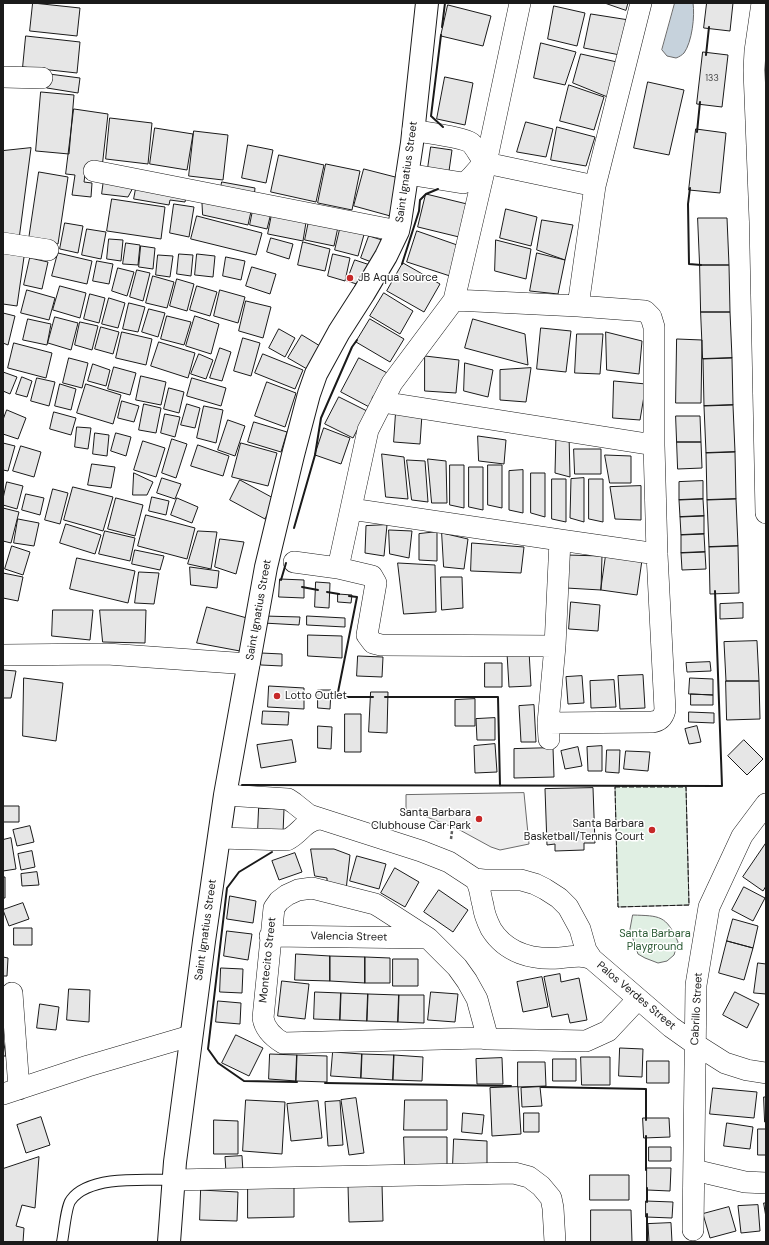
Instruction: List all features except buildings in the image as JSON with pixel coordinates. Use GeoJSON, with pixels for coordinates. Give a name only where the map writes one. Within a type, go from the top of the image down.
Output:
{"type":"FeatureCollection","features":[{"type":"Feature","properties":{"kind":"street","name":"Saint Ignatius Street"},"geometry":{"type":"LineString","coordinates":[[169,1242],[174,1180],[190,1036],[225,794],[267,562],[292,455],[316,374],[324,358],[376,273],[398,231],[413,130],[427,3]]}},
{"type":"Feature","properties":{"kind":"street"},"geometry":{"type":"LineString","coordinates":[[338,568],[368,430],[392,383],[454,300],[486,163],[520,3]]}},
{"type":"Feature","properties":{"kind":"street"},"geometry":{"type":"LineString","coordinates":[[578,306],[595,186],[641,3]]}},
{"type":"Feature","properties":{"kind":"street"},"geometry":{"type":"LineString","coordinates":[[762,3],[755,51],[754,70],[763,222],[766,513]]}},
{"type":"Feature","properties":{"kind":"street"},"geometry":{"type":"LineString","coordinates":[[3,77],[42,78]]}},
{"type":"Feature","properties":{"kind":"street"},"geometry":{"type":"LineString","coordinates":[[413,130],[470,142],[474,146],[480,158],[486,163],[595,186]]}},
{"type":"Feature","properties":{"kind":"street"},"geometry":{"type":"LineString","coordinates":[[407,174],[463,183],[468,181],[481,166],[486,163]]}},
{"type":"Feature","properties":{"kind":"street"},"geometry":{"type":"LineString","coordinates":[[94,171],[398,231]]}},
{"type":"Feature","properties":{"kind":"street"},"geometry":{"type":"LineString","coordinates":[[3,242],[48,250]]}},
{"type":"Feature","properties":{"kind":"street"},"geometry":{"type":"LineString","coordinates":[[454,300],[645,311],[651,317],[654,327],[654,445],[657,554],[665,710],[664,716],[660,720],[652,722],[549,731],[560,540]]}},
{"type":"Feature","properties":{"kind":"street"},"geometry":{"type":"LineString","coordinates":[[382,402],[654,445]]}},
{"type":"Feature","properties":{"kind":"street"},"geometry":{"type":"LineString","coordinates":[[351,508],[657,554]]}},
{"type":"Feature","properties":{"kind":"street"},"geometry":{"type":"LineString","coordinates":[[294,562],[338,568],[372,576],[376,584],[367,635],[373,644],[555,646]]}},
{"type":"Feature","properties":{"kind":"street"},"geometry":{"type":"LineString","coordinates":[[3,655],[107,654],[249,664]]}},
{"type":"Feature","properties":{"kind":"street"},"geometry":{"type":"LineString","coordinates":[[225,794],[288,799],[294,802],[305,813],[319,819],[421,851],[449,862],[475,879]]}},
{"type":"Feature","properties":{"kind":"street","name":"Cabrillo Street"},"geometry":{"type":"LineString","coordinates":[[693,1230],[696,985],[709,907],[742,836],[766,804]]}},
{"type":"Feature","properties":{"kind":"street"},"geometry":{"type":"LineString","coordinates":[[219,838],[287,840],[307,822],[319,819]]}},
{"type":"Feature","properties":{"kind":"street","name":"Palos Verdes Street"},"geometry":{"type":"LineString","coordinates":[[475,879],[521,880],[535,884],[559,898],[568,907],[575,919],[586,950],[592,959],[671,1027],[725,1063],[748,1070],[766,1073]]}},
{"type":"Feature","properties":{"kind":"street","name":"Palos Verdes Street"},"geometry":{"type":"LineString","coordinates":[[475,879],[480,890],[487,921],[492,930],[506,946],[515,951],[540,958],[584,956],[592,959]]}},
{"type":"Feature","properties":{"kind":"street","name":"Montecito Street"},"geometry":{"type":"LineString","coordinates":[[488,1039],[478,1004],[467,981],[457,967],[428,938],[375,904],[312,888],[298,890],[287,895],[279,901],[273,910],[263,1018],[269,1032],[283,1043],[481,1038],[488,1039],[586,1040],[608,1032],[638,999]]}},
{"type":"Feature","properties":{"kind":"street","name":"Valencia Street"},"geometry":{"type":"LineString","coordinates":[[270,936],[428,938]]}},
{"type":"Feature","properties":{"kind":"street"},"geometry":{"type":"LineString","coordinates":[[12,993],[11,1091],[88,1066],[190,1036]]}},
{"type":"Feature","properties":{"kind":"street"},"geometry":{"type":"LineString","coordinates":[[694,1170],[745,1182],[766,1182]]}},
{"type":"Feature","properties":{"kind":"street"},"geometry":{"type":"LineString","coordinates":[[174,1180],[494,1172],[514,1173],[529,1176],[541,1186],[551,1198],[555,1242]]}},
{"type":"Feature","properties":{"kind":"lane"},"geometry":{"type":"LineString","coordinates":[[62,1242],[70,1200],[82,1190],[105,1181],[174,1180]]}},
{"type":"Feature","properties":{"kind":"green space","name":"Santa Barbara Basketball/Tennis Court"},"geometry":{"type":"Polygon","coordinates":[[[686,786],[689,905],[618,907],[615,787],[686,786]]]}},
{"type":"Feature","properties":{"kind":"green space","name":"Santa Barbara Playground"},"geometry":{"type":"Polygon","coordinates":[[[633,915],[656,917],[666,922],[674,933],[678,942],[674,955],[667,961],[658,963],[638,954],[630,930],[633,915]]]}},
{"type":"Feature","properties":{"kind":"shaded area"},"geometry":{"type":"Polygon","coordinates":[[[675,3],[693,3],[694,8],[692,29],[687,48],[684,53],[676,58],[667,56],[662,50],[675,3]]]}},
{"type":"Feature","properties":{"kind":"shaded area","name":"Santa Barbara Clubhouse Car Park"},"geometry":{"type":"Polygon","coordinates":[[[524,793],[529,844],[500,850],[491,847],[458,829],[406,809],[406,795],[524,793]]]}},
{"type":"Feature","properties":{"kind":"fence"},"geometry":{"type":"LineString","coordinates":[[615,787],[686,787],[689,905],[618,907],[615,787]]}},
{"type":"Feature","properties":{"kind":"wall"},"geometry":{"type":"LineString","coordinates":[[442,27],[445,3]]}},
{"type":"Feature","properties":{"kind":"wall"},"geometry":{"type":"LineString","coordinates":[[706,55],[709,27]]}},
{"type":"Feature","properties":{"kind":"wall"},"geometry":{"type":"LineString","coordinates":[[441,35],[431,116],[443,127]]}},
{"type":"Feature","properties":{"kind":"wall"},"geometry":{"type":"LineString","coordinates":[[697,132],[700,102]]}},
{"type":"Feature","properties":{"kind":"wall"},"geometry":{"type":"LineString","coordinates":[[690,188],[688,204],[689,264],[701,265]]}},
{"type":"Feature","properties":{"kind":"wall"},"geometry":{"type":"LineString","coordinates":[[402,264],[419,211],[420,200],[426,194],[438,189]]}},
{"type":"Feature","properties":{"kind":"wall"},"geometry":{"type":"LineString","coordinates":[[294,528],[315,455],[321,418],[352,347],[357,340]]}},
{"type":"Feature","properties":{"kind":"wall"},"geometry":{"type":"LineString","coordinates":[[281,580],[286,563]]}},
{"type":"Feature","properties":{"kind":"wall"},"geometry":{"type":"LineString","coordinates":[[302,587],[318,590]]}},
{"type":"Feature","properties":{"kind":"wall"},"geometry":{"type":"LineString","coordinates":[[242,785],[722,786],[715,591]]}},
{"type":"Feature","properties":{"kind":"wall"},"geometry":{"type":"LineString","coordinates":[[327,592],[339,594]]}},
{"type":"Feature","properties":{"kind":"wall"},"geometry":{"type":"LineString","coordinates":[[349,596],[357,597],[337,697],[373,697]]}},
{"type":"Feature","properties":{"kind":"wall"},"geometry":{"type":"LineString","coordinates":[[385,697],[498,697],[500,786]]}},
{"type":"Feature","properties":{"kind":"wall"},"geometry":{"type":"LineString","coordinates":[[272,852],[239,872],[227,888],[208,1049],[218,1063],[244,1081],[297,1082]]}},
{"type":"Feature","properties":{"kind":"wall"},"geometry":{"type":"LineString","coordinates":[[325,1083],[511,1086]]}},
{"type":"Feature","properties":{"kind":"wall"},"geometry":{"type":"LineString","coordinates":[[541,1087],[646,1089],[646,1120]]}},
{"type":"Feature","properties":{"kind":"wall"},"geometry":{"type":"LineString","coordinates":[[646,1136],[646,1170]]}},
{"type":"Feature","properties":{"kind":"wall"},"geometry":{"type":"LineString","coordinates":[[647,1188],[647,1202]]}},
{"type":"Feature","properties":{"kind":"wall"},"geometry":{"type":"LineString","coordinates":[[647,1214],[647,1242]]}},
{"type":"Feature","properties":{"kind":"place","name":"JB Aqua Source"},"geometry":{"type":"Point","coordinates":[350,278]}},
{"type":"Feature","properties":{"kind":"place","name":"Lotto Outlet"},"geometry":{"type":"Point","coordinates":[277,696]}},
{"type":"Feature","properties":{"kind":"place","name":"Santa Barbara Clubhouse Car Park"},"geometry":{"type":"Point","coordinates":[479,819]}},
{"type":"Feature","properties":{"kind":"place","name":"Santa Barbara Basketball/Tennis Court"},"geometry":{"type":"Point","coordinates":[652,830]}}]}
